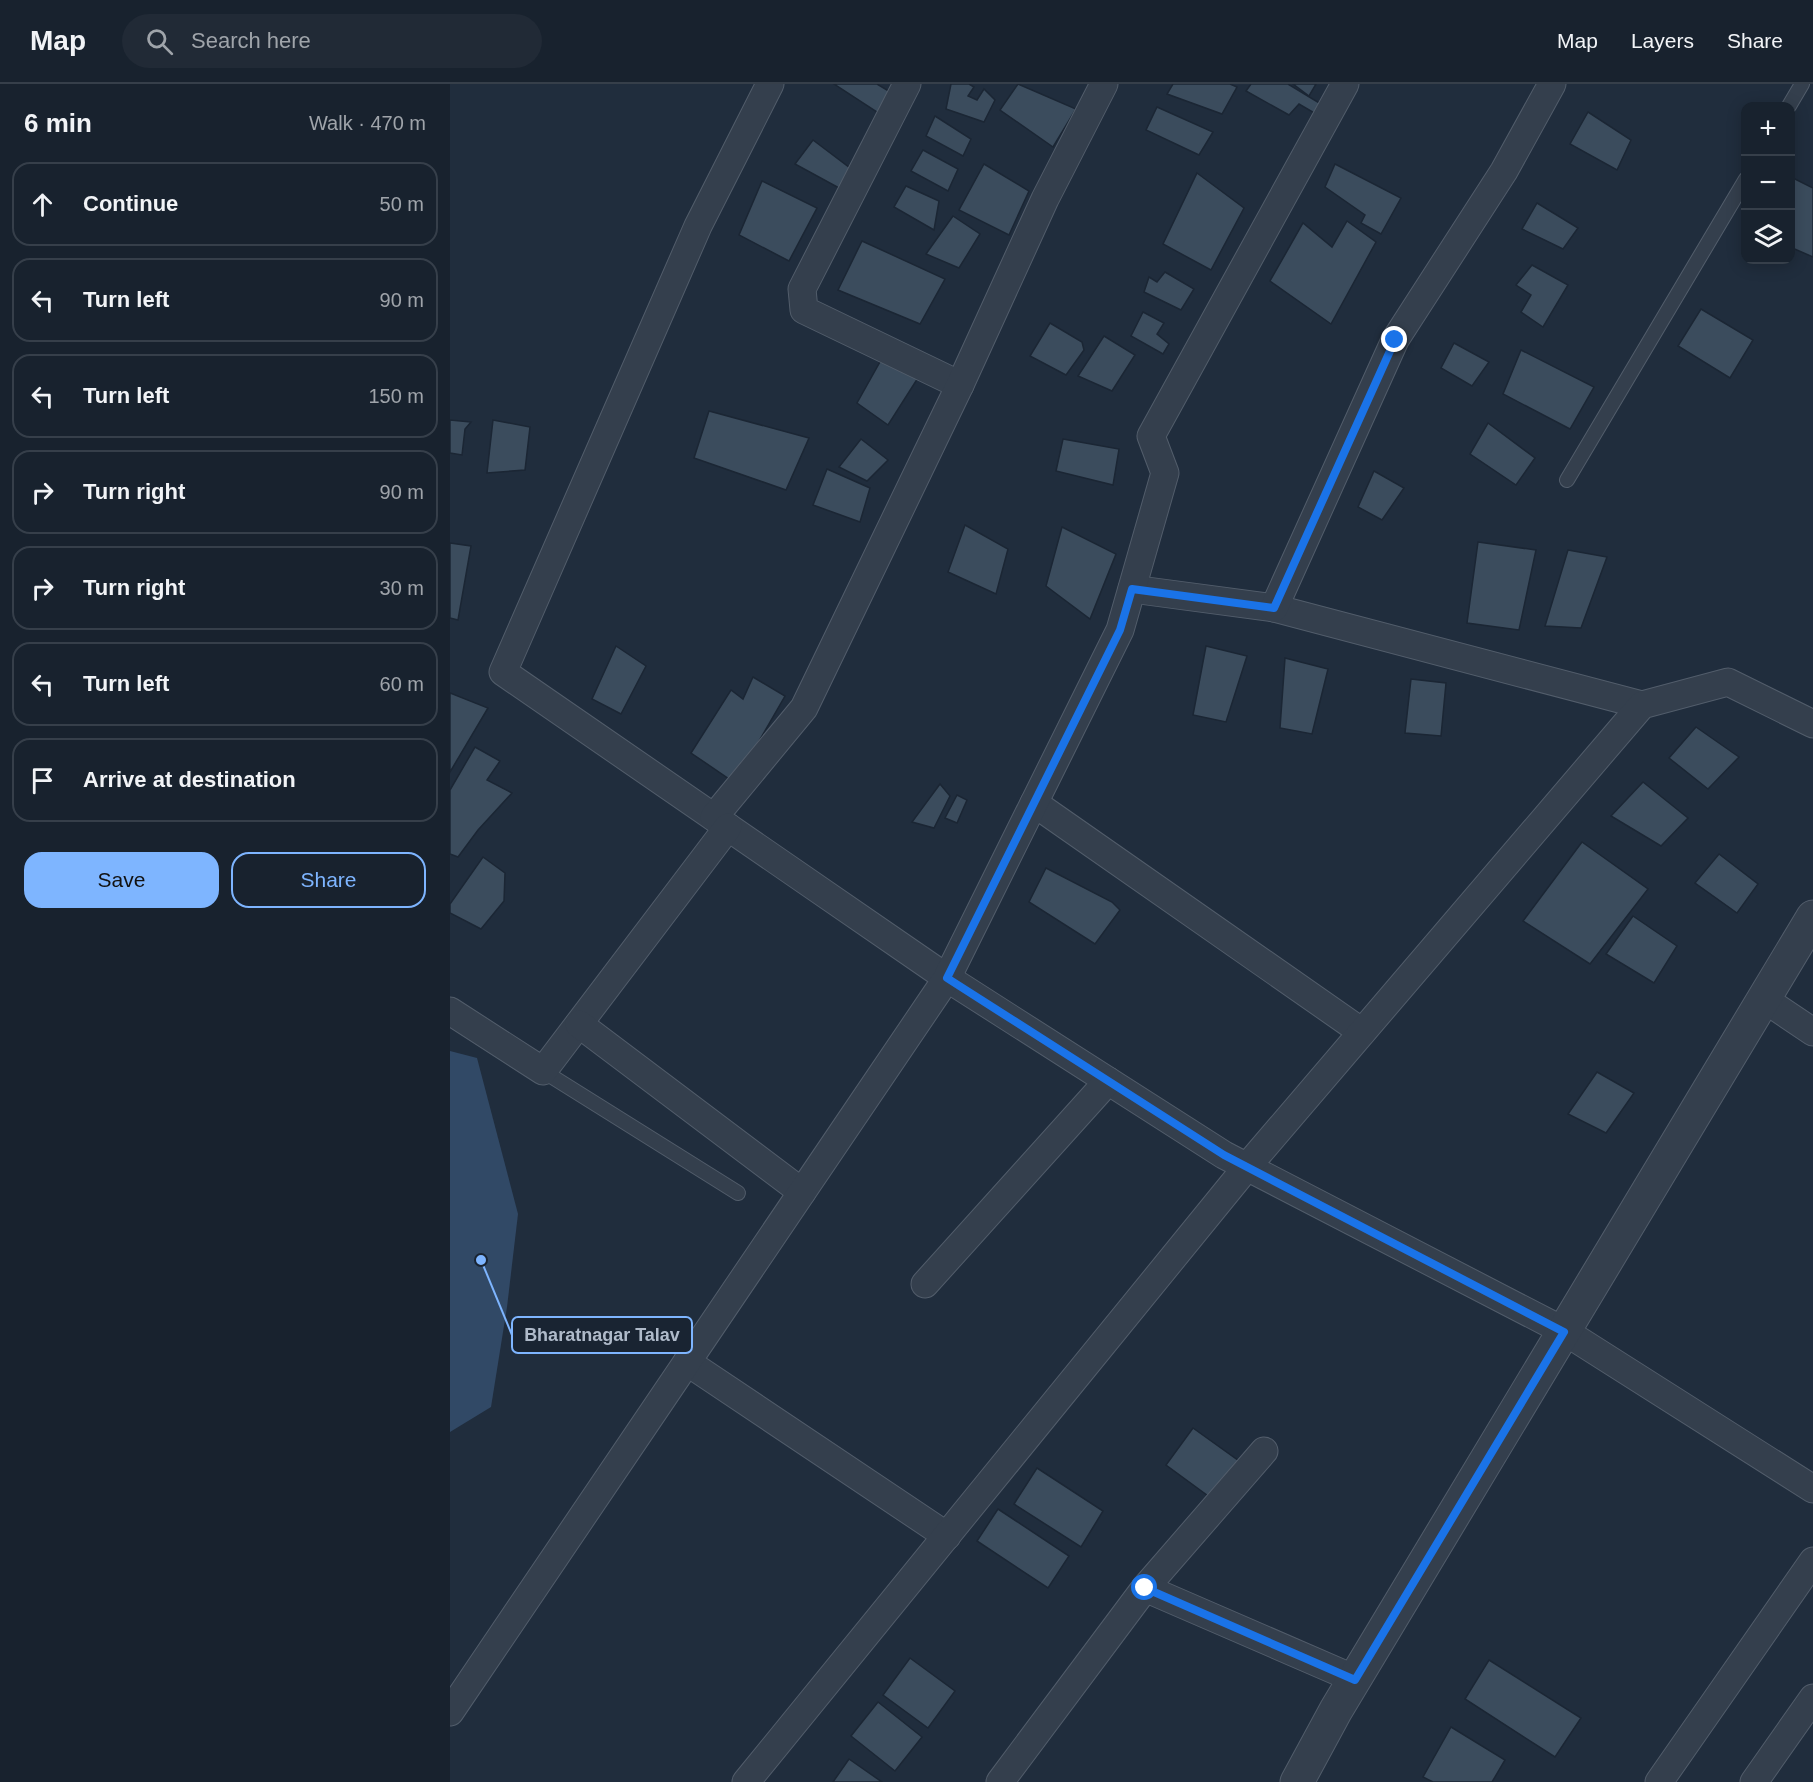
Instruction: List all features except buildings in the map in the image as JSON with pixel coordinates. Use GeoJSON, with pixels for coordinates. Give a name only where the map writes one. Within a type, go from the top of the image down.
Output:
{"type":"FeatureCollection","features":[{"type":"Feature","properties":{"kind":"street"},"geometry":{"type":"LineString","coordinates":[[770,84],[698,226],[503,672],[947,978],[1108,1081],[1246,1167],[1564,1332],[1813,1489]]}},
{"type":"Feature","properties":{"kind":"street"},"geometry":{"type":"LineString","coordinates":[[907,84],[802,289],[804,310],[960,385]]}},
{"type":"Feature","properties":{"kind":"street"},"geometry":{"type":"LineString","coordinates":[[450,1011],[543,1071],[804,708],[960,385],[1046,199],[1104,84]]}},
{"type":"Feature","properties":{"kind":"street"},"geometry":{"type":"LineString","coordinates":[[450,1712],[947,978],[1120,630],[1165,473],[1151,436],[1345,84]]}},
{"type":"Feature","properties":{"kind":"street"},"geometry":{"type":"LineString","coordinates":[[1274,608],[1395,340],[1504,171],[1552,84]]}},
{"type":"Feature","properties":{"kind":"street"},"geometry":{"type":"LineString","coordinates":[[1132,589],[1274,608],[1642,705],[1728,682],[1813,724]]}},
{"type":"Feature","properties":{"kind":"street"},"geometry":{"type":"LineString","coordinates":[[746,1782],[1246,1167],[1642,705]]}},
{"type":"Feature","properties":{"kind":"street"},"geometry":{"type":"LineString","coordinates":[[1034,803],[1362,1032]]}},
{"type":"Feature","properties":{"kind":"street"},"geometry":{"type":"LineString","coordinates":[[1297,1782],[1355,1680],[1813,917]]}},
{"type":"Feature","properties":{"kind":"street"},"geometry":{"type":"LineString","coordinates":[[1764,999],[1813,1032]]}},
{"type":"Feature","properties":{"kind":"street"},"geometry":{"type":"LineString","coordinates":[[579,1024],[802,1192]]}},
{"type":"Feature","properties":{"kind":"street"},"geometry":{"type":"LineString","coordinates":[[925,1284],[1108,1081]]}},
{"type":"Feature","properties":{"kind":"street"},"geometry":{"type":"LineString","coordinates":[[687,1362],[947,1536]]}},
{"type":"Feature","properties":{"kind":"street"},"geometry":{"type":"LineString","coordinates":[[1000,1782],[1145,1588],[1264,1450]]}},
{"type":"Feature","properties":{"kind":"street"},"geometry":{"type":"LineString","coordinates":[[1659,1782],[1813,1561]]}},
{"type":"Feature","properties":{"kind":"street"},"geometry":{"type":"LineString","coordinates":[[1145,1588],[1355,1680]]}},
{"type":"Feature","properties":{"kind":"street"},"geometry":{"type":"LineString","coordinates":[[1754,1782],[1813,1698]]}},
{"type":"Feature","properties":{"kind":"lane"},"geometry":{"type":"LineString","coordinates":[[1791,102],[1802,84]]}},
{"type":"Feature","properties":{"kind":"lane"},"geometry":{"type":"LineString","coordinates":[[1567,480],[1741,187]]}},
{"type":"Feature","properties":{"kind":"lane"},"geometry":{"type":"LineString","coordinates":[[543,1071],[738,1193]]}},
{"type":"Feature","properties":{"kind":"water"},"geometry":{"type":"Polygon","coordinates":[[[450,1051],[477,1058],[518,1214],[507,1307],[491,1407],[450,1432],[450,1051]]]}},
{"type":"Feature","properties":{"kind":"place","name":"Bharatnagar Talav"},"geometry":{"type":"Point","coordinates":[481,1260]}},
{"type":"Feature","properties":{"kind":"route"},"geometry":{"type":"LineString","coordinates":[[1145,1588],[1355,1680],[1564,1332],[1224,1155],[947,978],[1120,630],[1132,589],[1274,608],[1395,340]]}}]}
